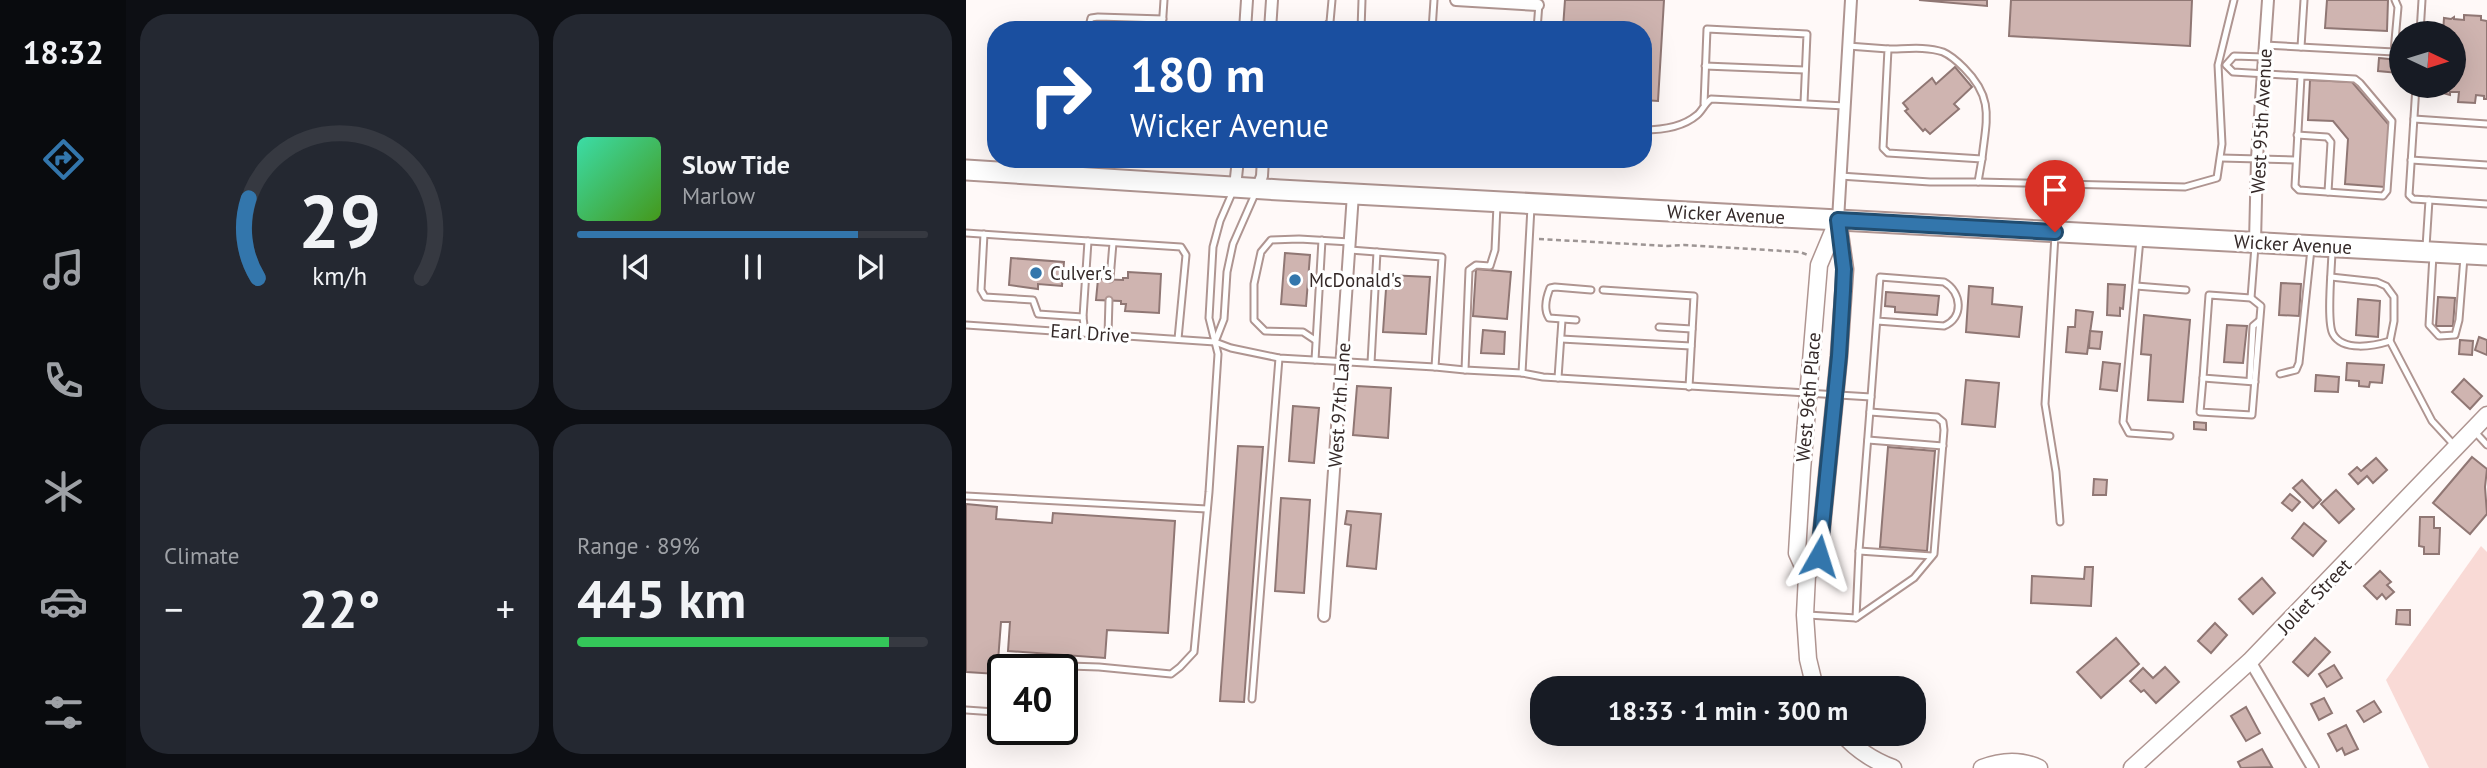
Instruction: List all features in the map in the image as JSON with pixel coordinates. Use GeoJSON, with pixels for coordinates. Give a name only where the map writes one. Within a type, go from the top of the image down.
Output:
{"type":"FeatureCollection","features":[{"type":"Feature","properties":{"kind":"highway","name":"Wicker Avenue"},"geometry":{"type":"LineString","coordinates":[[966,170],[1257,189],[2487,255]]}},
{"type":"Feature","properties":{"kind":"street"},"geometry":{"type":"LineString","coordinates":[[1246,21],[1247,0]]}},
{"type":"Feature","properties":{"kind":"street"},"geometry":{"type":"LineString","coordinates":[[1271,21],[1272,0]]}},
{"type":"Feature","properties":{"kind":"street"},"geometry":{"type":"LineString","coordinates":[[1455,0],[1539,3]]}},
{"type":"Feature","properties":{"kind":"street","name":"West 96th Place"},"geometry":{"type":"LineString","coordinates":[[1807,575],[1819,556],[1835,395],[1844,269],[1838,220],[1851,0]]}},
{"type":"Feature","properties":{"kind":"street","name":"West 95th Avenue"},"geometry":{"type":"LineString","coordinates":[[2255,243],[2257,158],[2268,0]]}},
{"type":"Feature","properties":{"kind":"street"},"geometry":{"type":"LineString","coordinates":[[1235,187],[1237,168]]}},
{"type":"Feature","properties":{"kind":"street"},"geometry":{"type":"LineString","coordinates":[[1257,189],[1262,168]]}},
{"type":"Feature","properties":{"kind":"street","name":"West 97th Lane"},"geometry":{"type":"LineString","coordinates":[[1325,616],[1353,194]]}},
{"type":"Feature","properties":{"kind":"street","name":"West 96th Place"},"geometry":{"type":"LineString","coordinates":[[1812,676],[1808,659],[1805,615],[1807,575],[1797,553],[1819,265],[1838,220]]}},
{"type":"Feature","properties":{"kind":"street","name":"Joliet Street"},"geometry":{"type":"LineString","coordinates":[[2132,768],[2250,661],[2487,415]]}},
{"type":"Feature","properties":{"kind":"street"},"geometry":{"type":"LineString","coordinates":[[2250,661],[2313,768]]}},
{"type":"Feature","properties":{"kind":"street"},"geometry":{"type":"LineString","coordinates":[[1853,746],[1873,760],[1893,768]]}},
{"type":"Feature","properties":{"kind":"street"},"geometry":{"type":"LineString","coordinates":[[1982,768],[1996,763],[2039,768]]}},
{"type":"Feature","properties":{"kind":"lane"},"geometry":{"type":"LineString","coordinates":[[1090,21],[1098,17],[1163,19],[1164,0]]}},
{"type":"Feature","properties":{"kind":"lane"},"geometry":{"type":"LineString","coordinates":[[1329,21],[1332,0]]}},
{"type":"Feature","properties":{"kind":"lane"},"geometry":{"type":"LineString","coordinates":[[1361,21],[1362,0]]}},
{"type":"Feature","properties":{"kind":"lane"},"geometry":{"type":"LineString","coordinates":[[1433,21],[1434,0]]}},
{"type":"Feature","properties":{"kind":"lane"},"geometry":{"type":"LineString","coordinates":[[1840,176],[1930,182],[2185,187],[2217,178],[2221,158],[2218,65],[2234,0]]}},
{"type":"Feature","properties":{"kind":"lane"},"geometry":{"type":"LineString","coordinates":[[2301,47],[2304,0]]}},
{"type":"Feature","properties":{"kind":"lane"},"geometry":{"type":"LineString","coordinates":[[2265,45],[2394,51],[2398,7],[2395,0]]}},
{"type":"Feature","properties":{"kind":"lane"},"geometry":{"type":"LineString","coordinates":[[2421,21],[2422,0]]}},
{"type":"Feature","properties":{"kind":"lane"},"geometry":{"type":"LineString","coordinates":[[1538,21],[1539,3]]}},
{"type":"Feature","properties":{"kind":"lane"},"geometry":{"type":"LineString","coordinates":[[1704,104],[1707,29],[1807,34],[1804,103]]}},
{"type":"Feature","properties":{"kind":"lane"},"geometry":{"type":"LineString","coordinates":[[1848,46],[1944,52],[1975,79],[1984,94],[1987,111],[1978,182]]}},
{"type":"Feature","properties":{"kind":"lane"},"geometry":{"type":"LineString","coordinates":[[1888,49],[1883,148],[1888,153],[1982,159]]}},
{"type":"Feature","properties":{"kind":"lane"},"geometry":{"type":"LineString","coordinates":[[2218,65],[2227,65],[2234,57],[2264,57]]}},
{"type":"Feature","properties":{"kind":"lane"},"geometry":{"type":"LineString","coordinates":[[2227,65],[2233,72],[2354,79],[2360,83],[2392,121],[2388,191],[2383,196],[2299,190],[2295,186],[2301,77]]}},
{"type":"Feature","properties":{"kind":"lane"},"geometry":{"type":"LineString","coordinates":[[1705,66],[1805,70]]}},
{"type":"Feature","properties":{"kind":"lane"},"geometry":{"type":"LineString","coordinates":[[2415,98],[2409,195],[2413,199],[2487,204]]}},
{"type":"Feature","properties":{"kind":"lane"},"geometry":{"type":"LineString","coordinates":[[1652,131],[1663,130],[1698,115],[1704,104],[1711,99],[1844,106]]}},
{"type":"Feature","properties":{"kind":"lane"},"geometry":{"type":"LineString","coordinates":[[2414,119],[2487,124]]}},
{"type":"Feature","properties":{"kind":"lane"},"geometry":{"type":"LineString","coordinates":[[2297,135],[2326,137],[2331,142],[2328,192]]}},
{"type":"Feature","properties":{"kind":"lane"},"geometry":{"type":"LineString","coordinates":[[2221,158],[2295,160]]}},
{"type":"Feature","properties":{"kind":"lane"},"geometry":{"type":"LineString","coordinates":[[2411,160],[2487,165]]}},
{"type":"Feature","properties":{"kind":"lane"},"geometry":{"type":"LineString","coordinates":[[1078,666],[1171,674],[1194,652],[1218,354],[1209,318],[1213,247],[1220,221],[1235,187]]}},
{"type":"Feature","properties":{"kind":"lane"},"geometry":{"type":"LineString","coordinates":[[1215,341],[1224,319],[1227,272],[1233,244],[1257,189]]}},
{"type":"Feature","properties":{"kind":"lane"},"geometry":{"type":"LineString","coordinates":[[2430,200],[2429,325],[2439,336],[2455,335],[2459,320],[2464,254]]}},
{"type":"Feature","properties":{"kind":"lane"},"geometry":{"type":"LineString","coordinates":[[1465,370],[1469,270],[1476,265],[1489,266],[1495,250],[1497,202]]}},
{"type":"Feature","properties":{"kind":"lane"},"geometry":{"type":"LineString","coordinates":[[1522,373],[1531,203]]}},
{"type":"Feature","properties":{"kind":"lane"},"geometry":{"type":"LineString","coordinates":[[2055,232],[2045,404],[2056,472],[2060,522]]}},
{"type":"Feature","properties":{"kind":"lane"},"geometry":{"type":"LineString","coordinates":[[966,233],[1181,247],[1186,256],[1178,339]]}},
{"type":"Feature","properties":{"kind":"lane"},"geometry":{"type":"LineString","coordinates":[[984,234],[981,290],[985,297],[1034,300],[1038,314],[1083,317]]}},
{"type":"Feature","properties":{"kind":"lane"},"geometry":{"type":"LineString","coordinates":[[2140,236],[2123,422],[2129,433],[2170,436]]}},
{"type":"Feature","properties":{"kind":"lane"},"geometry":{"type":"LineString","coordinates":[[1315,340],[1303,332],[1265,331],[1254,320],[1254,284],[1261,252],[1272,240],[1322,240],[1377,252],[1442,257],[1435,367]]}},
{"type":"Feature","properties":{"kind":"lane"},"geometry":{"type":"LineString","coordinates":[[1315,360],[1322,240]]}},
{"type":"Feature","properties":{"kind":"lane"},"geometry":{"type":"LineString","coordinates":[[1085,333],[1083,317],[1088,241]]}},
{"type":"Feature","properties":{"kind":"lane"},"geometry":{"type":"LineString","coordinates":[[1110,279],[1113,243]]}},
{"type":"Feature","properties":{"kind":"lane"},"geometry":{"type":"LineString","coordinates":[[2251,298],[2255,243]]}},
{"type":"Feature","properties":{"kind":"lane"},"geometry":{"type":"LineString","coordinates":[[2280,374],[2296,370],[2299,363],[2312,245]]}},
{"type":"Feature","properties":{"kind":"lane"},"geometry":{"type":"LineString","coordinates":[[2333,247],[2331,332],[2339,341],[2353,345],[2376,346],[2390,341]]}},
{"type":"Feature","properties":{"kind":"lane"},"geometry":{"type":"LineString","coordinates":[[1371,363],[1377,252]]}},
{"type":"Feature","properties":{"kind":"lane"},"geometry":{"type":"LineString","coordinates":[[1856,618],[1859,551],[1877,321],[1881,277],[1944,282],[1953,287],[1957,295],[1958,313],[1951,323],[1944,326],[1877,321]]}},
{"type":"Feature","properties":{"kind":"lane"},"geometry":{"type":"LineString","coordinates":[[2331,277],[2359,279],[2386,286],[2395,297],[2390,341],[2432,421],[2456,447]]}},
{"type":"Feature","properties":{"kind":"lane"},"geometry":{"type":"LineString","coordinates":[[2136,286],[2186,290]]}},
{"type":"Feature","properties":{"kind":"lane"},"geometry":{"type":"LineString","coordinates":[[1576,320],[1549,318],[1546,300],[1550,289],[1555,287],[1591,290]]}},
{"type":"Feature","properties":{"kind":"lane"},"geometry":{"type":"LineString","coordinates":[[1603,290],[1694,296],[1689,387]]}},
{"type":"Feature","properties":{"kind":"lane"},"geometry":{"type":"LineString","coordinates":[[2209,295],[2251,298],[2261,306],[2259,321],[2253,326],[2252,415],[2200,411],[2209,295]]}},
{"type":"Feature","properties":{"kind":"lane"},"geometry":{"type":"LineString","coordinates":[[1108,335],[1109,300]]}},
{"type":"Feature","properties":{"kind":"lane"},"geometry":{"type":"LineString","coordinates":[[1558,378],[1562,320]]}},
{"type":"Feature","properties":{"kind":"lane","name":"Earl Drive"},"geometry":{"type":"LineString","coordinates":[[966,325],[1215,341],[1231,348],[1279,358],[1871,397]]}},
{"type":"Feature","properties":{"kind":"lane"},"geometry":{"type":"LineString","coordinates":[[1660,327],[1692,329]]}},
{"type":"Feature","properties":{"kind":"lane"},"geometry":{"type":"LineString","coordinates":[[1561,339],[1691,346]]}},
{"type":"Feature","properties":{"kind":"lane"},"geometry":{"type":"LineString","coordinates":[[1252,699],[1279,358]]}},
{"type":"Feature","properties":{"kind":"lane"},"geometry":{"type":"LineString","coordinates":[[2203,378],[2252,381]]}},
{"type":"Feature","properties":{"kind":"lane"},"geometry":{"type":"LineString","coordinates":[[1805,615],[1856,618],[1914,578],[1932,556],[1943,422],[1937,417],[1870,412]]}},
{"type":"Feature","properties":{"kind":"lane"},"geometry":{"type":"LineString","coordinates":[[2472,430],[2487,445]]}},
{"type":"Feature","properties":{"kind":"lane"},"geometry":{"type":"LineString","coordinates":[[1868,440],[1943,446]]}},
{"type":"Feature","properties":{"kind":"lane"},"geometry":{"type":"LineString","coordinates":[[966,496],[1207,509]]}},
{"type":"Feature","properties":{"kind":"lane"},"geometry":{"type":"LineString","coordinates":[[1859,551],[1932,556]]}},
{"type":"Feature","properties":{"kind":"lane"},"geometry":{"type":"LineString","coordinates":[[966,710],[987,711]]}},
{"type":"Feature","properties":{"kind":"path"},"geometry":{"type":"LineString","coordinates":[[1529,239],[1746,248],[1800,252],[1809,257]]}},
{"type":"Feature","properties":{"kind":"shaded area"},"geometry":{"type":"Polygon","coordinates":[[[2481,546],[2487,552],[2487,768],[2429,768],[2386,680],[2481,546]]]}},
{"type":"Feature","properties":{"kind":"building"},"geometry":{"type":"Polygon","coordinates":[[[1565,0],[1664,0],[1658,101],[1652,101],[1652,21],[1564,21],[1565,0]]]}},
{"type":"Feature","properties":{"kind":"building"},"geometry":{"type":"Polygon","coordinates":[[[1919,0],[1987,0],[1987,6],[1919,0]]]}},
{"type":"Feature","properties":{"kind":"building"},"geometry":{"type":"Polygon","coordinates":[[[2011,0],[2192,0],[2190,46],[2009,36],[2011,0]]]}},
{"type":"Feature","properties":{"kind":"building"},"geometry":{"type":"Polygon","coordinates":[[[2327,0],[2388,0],[2387,31],[2325,28],[2327,0]]]}},
{"type":"Feature","properties":{"kind":"building"},"geometry":{"type":"Polygon","coordinates":[[[2464,15],[2481,16],[2481,20],[2487,21],[2487,99],[2476,95],[2475,103],[2458,102],[2458,98],[2466,98],[2466,21],[2444,21],[2444,18],[2454,17],[2464,20],[2464,15]]]}},
{"type":"Feature","properties":{"kind":"building"},"geometry":{"type":"Polygon","coordinates":[[[2379,58],[2389,59],[2389,72],[2378,71],[2379,58]]]}},
{"type":"Feature","properties":{"kind":"building"},"geometry":{"type":"Polygon","coordinates":[[[1955,67],[1972,87],[1954,104],[1959,109],[1930,134],[1925,129],[1923,131],[1905,111],[1908,109],[1903,103],[1932,78],[1936,84],[1955,67]]]}},
{"type":"Feature","properties":{"kind":"building"},"geometry":{"type":"Polygon","coordinates":[[[2310,80],[2352,82],[2389,125],[2385,187],[2345,184],[2348,139],[2333,121],[2308,120],[2310,80]]]}},
{"type":"Feature","properties":{"kind":"building","name":"McDonald's"},"geometry":{"type":"Polygon","coordinates":[[[1285,253],[1310,255],[1306,306],[1281,304],[1285,253]]]}},
{"type":"Feature","properties":{"kind":"building","name":"Culver's"},"geometry":{"type":"Polygon","coordinates":[[[1011,258],[1064,262],[1062,286],[1038,284],[1038,289],[1009,285],[1011,258]]]}},
{"type":"Feature","properties":{"kind":"building"},"geometry":{"type":"Polygon","coordinates":[[[1476,269],[1511,272],[1507,319],[1473,316],[1476,269]]]}},
{"type":"Feature","properties":{"kind":"building"},"geometry":{"type":"Polygon","coordinates":[[[1128,272],[1161,274],[1159,313],[1125,311],[1126,304],[1121,304],[1121,301],[1096,300],[1098,279],[1123,280],[1128,278],[1128,272]]]}},
{"type":"Feature","properties":{"kind":"building"},"geometry":{"type":"Polygon","coordinates":[[[1387,275],[1430,277],[1426,334],[1383,332],[1387,275]]]}},
{"type":"Feature","properties":{"kind":"building"},"geometry":{"type":"Polygon","coordinates":[[[2281,283],[2301,284],[2299,316],[2279,315],[2281,283]]]}},
{"type":"Feature","properties":{"kind":"building"},"geometry":{"type":"Polygon","coordinates":[[[2108,284],[2125,285],[2120,316],[2107,315],[2108,284]]]}},
{"type":"Feature","properties":{"kind":"building"},"geometry":{"type":"Polygon","coordinates":[[[1969,286],[1993,288],[1992,304],[2022,307],[2019,337],[1966,332],[1969,286]]]}},
{"type":"Feature","properties":{"kind":"building"},"geometry":{"type":"Polygon","coordinates":[[[1886,292],[1939,296],[1937,315],[1895,312],[1895,307],[1885,306],[1886,292]]]}},
{"type":"Feature","properties":{"kind":"building"},"geometry":{"type":"Polygon","coordinates":[[[2438,297],[2455,298],[2453,326],[2436,326],[2438,297]]]}},
{"type":"Feature","properties":{"kind":"building"},"geometry":{"type":"Polygon","coordinates":[[[2358,299],[2380,301],[2378,337],[2356,335],[2358,299]]]}},
{"type":"Feature","properties":{"kind":"building"},"geometry":{"type":"Polygon","coordinates":[[[2076,310],[2093,312],[2087,354],[2066,352],[2068,327],[2075,327],[2076,310]]]}},
{"type":"Feature","properties":{"kind":"building"},"geometry":{"type":"Polygon","coordinates":[[[2144,315],[2190,320],[2183,402],[2148,400],[2151,355],[2141,354],[2144,315]]]}},
{"type":"Feature","properties":{"kind":"building"},"geometry":{"type":"Polygon","coordinates":[[[2227,325],[2247,326],[2243,363],[2224,362],[2227,325]]]}},
{"type":"Feature","properties":{"kind":"building"},"geometry":{"type":"Polygon","coordinates":[[[1483,330],[1505,332],[1504,354],[1481,353],[1483,330]]]}},
{"type":"Feature","properties":{"kind":"building"},"geometry":{"type":"Polygon","coordinates":[[[2090,331],[2102,332],[2100,349],[2089,348],[2090,331]]]}},
{"type":"Feature","properties":{"kind":"building"},"geometry":{"type":"Polygon","coordinates":[[[2479,337],[2487,340],[2487,355],[2475,350],[2479,337]]]}},
{"type":"Feature","properties":{"kind":"building"},"geometry":{"type":"Polygon","coordinates":[[[2460,340],[2473,341],[2472,355],[2459,354],[2460,340]]]}},
{"type":"Feature","properties":{"kind":"building"},"geometry":{"type":"Polygon","coordinates":[[[2103,362],[2120,364],[2117,391],[2100,389],[2103,362]]]}},
{"type":"Feature","properties":{"kind":"building"},"geometry":{"type":"Polygon","coordinates":[[[2347,363],[2384,365],[2382,383],[2370,382],[2369,387],[2359,386],[2359,381],[2346,380],[2347,363]]]}},
{"type":"Feature","properties":{"kind":"building"},"geometry":{"type":"Polygon","coordinates":[[[2316,375],[2339,377],[2338,392],[2315,391],[2316,375]]]}},
{"type":"Feature","properties":{"kind":"building"},"geometry":{"type":"Polygon","coordinates":[[[2464,379],[2482,396],[2470,409],[2452,392],[2464,379]]]}},
{"type":"Feature","properties":{"kind":"building"},"geometry":{"type":"Polygon","coordinates":[[[1966,380],[1999,383],[1995,427],[1962,424],[1966,380]]]}},
{"type":"Feature","properties":{"kind":"building"},"geometry":{"type":"Polygon","coordinates":[[[1357,386],[1391,388],[1388,438],[1353,435],[1357,386]]]}},
{"type":"Feature","properties":{"kind":"building"},"geometry":{"type":"Polygon","coordinates":[[[1293,406],[1319,408],[1314,463],[1289,461],[1293,406]]]}},
{"type":"Feature","properties":{"kind":"building"},"geometry":{"type":"Polygon","coordinates":[[[2194,422],[2206,423],[2206,430],[2194,429],[2194,422]]]}},
{"type":"Feature","properties":{"kind":"building"},"geometry":{"type":"Polygon","coordinates":[[[1238,446],[1263,447],[1244,702],[1220,701],[1238,446]]]}},
{"type":"Feature","properties":{"kind":"building"},"geometry":{"type":"Polygon","coordinates":[[[1888,447],[1935,451],[1927,551],[1880,547],[1888,447]]]}},
{"type":"Feature","properties":{"kind":"building"},"geometry":{"type":"Polygon","coordinates":[[[2472,457],[2487,469],[2487,514],[2470,534],[2433,503],[2472,457]]]}},
{"type":"Feature","properties":{"kind":"building"},"geometry":{"type":"Polygon","coordinates":[[[2376,458],[2387,470],[2373,483],[2367,476],[2358,484],[2349,474],[2357,467],[2361,471],[2376,458]]]}},
{"type":"Feature","properties":{"kind":"building"},"geometry":{"type":"Polygon","coordinates":[[[2094,479],[2107,480],[2106,495],[2093,495],[2094,479]]]}},
{"type":"Feature","properties":{"kind":"building"},"geometry":{"type":"Polygon","coordinates":[[[2302,480],[2321,500],[2313,508],[2293,488],[2302,480]]]}},
{"type":"Feature","properties":{"kind":"building"},"geometry":{"type":"Polygon","coordinates":[[[2336,490],[2354,509],[2339,523],[2321,504],[2336,490]]]}},
{"type":"Feature","properties":{"kind":"building"},"geometry":{"type":"Polygon","coordinates":[[[2290,494],[2300,502],[2292,511],[2282,503],[2290,494]]]}},
{"type":"Feature","properties":{"kind":"building"},"geometry":{"type":"Polygon","coordinates":[[[1281,498],[1310,500],[1304,593],[1275,591],[1281,498]]]}},
{"type":"Feature","properties":{"kind":"building"},"geometry":{"type":"Polygon","coordinates":[[[966,504],[997,507],[996,519],[1052,523],[1053,513],[1175,521],[1168,633],[1107,630],[1105,658],[1008,651],[1010,622],[1001,622],[999,654],[987,654],[987,673],[966,672],[966,504]]]}},
{"type":"Feature","properties":{"kind":"building"},"geometry":{"type":"Polygon","coordinates":[[[1347,511],[1381,514],[1376,569],[1347,566],[1351,525],[1345,524],[1347,511]]]}},
{"type":"Feature","properties":{"kind":"building"},"geometry":{"type":"Polygon","coordinates":[[[2420,517],[2434,517],[2434,528],[2440,528],[2439,554],[2424,554],[2424,547],[2419,546],[2420,517]]]}},
{"type":"Feature","properties":{"kind":"building"},"geometry":{"type":"Polygon","coordinates":[[[2304,523],[2326,541],[2313,556],[2292,538],[2304,523]]]}},
{"type":"Feature","properties":{"kind":"building"},"geometry":{"type":"Polygon","coordinates":[[[2085,567],[2093,567],[2091,606],[2031,603],[2032,576],[2084,579],[2085,567]]]}},
{"type":"Feature","properties":{"kind":"building"},"geometry":{"type":"Polygon","coordinates":[[[2380,571],[2391,582],[2387,585],[2394,592],[2386,599],[2382,594],[2377,599],[2364,586],[2380,571]]]}},
{"type":"Feature","properties":{"kind":"building"},"geometry":{"type":"Polygon","coordinates":[[[2262,578],[2275,593],[2253,614],[2239,599],[2262,578]]]}},
{"type":"Feature","properties":{"kind":"building"},"geometry":{"type":"Polygon","coordinates":[[[2397,610],[2410,610],[2410,625],[2396,624],[2397,610]]]}},
{"type":"Feature","properties":{"kind":"building"},"geometry":{"type":"Polygon","coordinates":[[[2215,623],[2227,635],[2211,653],[2198,641],[2215,623]]]}},
{"type":"Feature","properties":{"kind":"building"},"geometry":{"type":"Polygon","coordinates":[[[2116,638],[2139,664],[2101,698],[2077,672],[2116,638]]]}},
{"type":"Feature","properties":{"kind":"building"},"geometry":{"type":"Polygon","coordinates":[[[2315,638],[2330,652],[2308,676],[2293,662],[2315,638]]]}},
{"type":"Feature","properties":{"kind":"building"},"geometry":{"type":"Polygon","coordinates":[[[2334,665],[2342,678],[2327,687],[2319,674],[2334,665]]]}},
{"type":"Feature","properties":{"kind":"building"},"geometry":{"type":"Polygon","coordinates":[[[2165,667],[2179,682],[2156,703],[2144,690],[2141,692],[2130,681],[2143,668],[2153,678],[2165,667]]]}},
{"type":"Feature","properties":{"kind":"building"},"geometry":{"type":"Polygon","coordinates":[[[2324,698],[2332,713],[2319,720],[2311,704],[2324,698]]]}},
{"type":"Feature","properties":{"kind":"building"},"geometry":{"type":"Polygon","coordinates":[[[2374,701],[2381,712],[2364,722],[2357,711],[2374,701]]]}},
{"type":"Feature","properties":{"kind":"building"},"geometry":{"type":"Polygon","coordinates":[[[2246,707],[2260,733],[2246,741],[2231,716],[2246,707]]]}},
{"type":"Feature","properties":{"kind":"building"},"geometry":{"type":"Polygon","coordinates":[[[2346,725],[2358,749],[2345,755],[2342,748],[2337,751],[2328,734],[2346,725]]]}},
{"type":"Feature","properties":{"kind":"building"},"geometry":{"type":"Polygon","coordinates":[[[2262,749],[2272,767],[2241,768],[2238,762],[2262,749]]]}},
{"type":"Feature","properties":{"kind":"place","name":"Culver's"},"geometry":{"type":"Point","coordinates":[1036,273]}},
{"type":"Feature","properties":{"kind":"place","name":"McDonald's"},"geometry":{"type":"Point","coordinates":[1295,280]}},
{"type":"Feature","properties":{"kind":"route"},"geometry":{"type":"LineString","coordinates":[[1819,556],[1843,291],[1844,269],[1838,220],[2055,232]]}}]}
